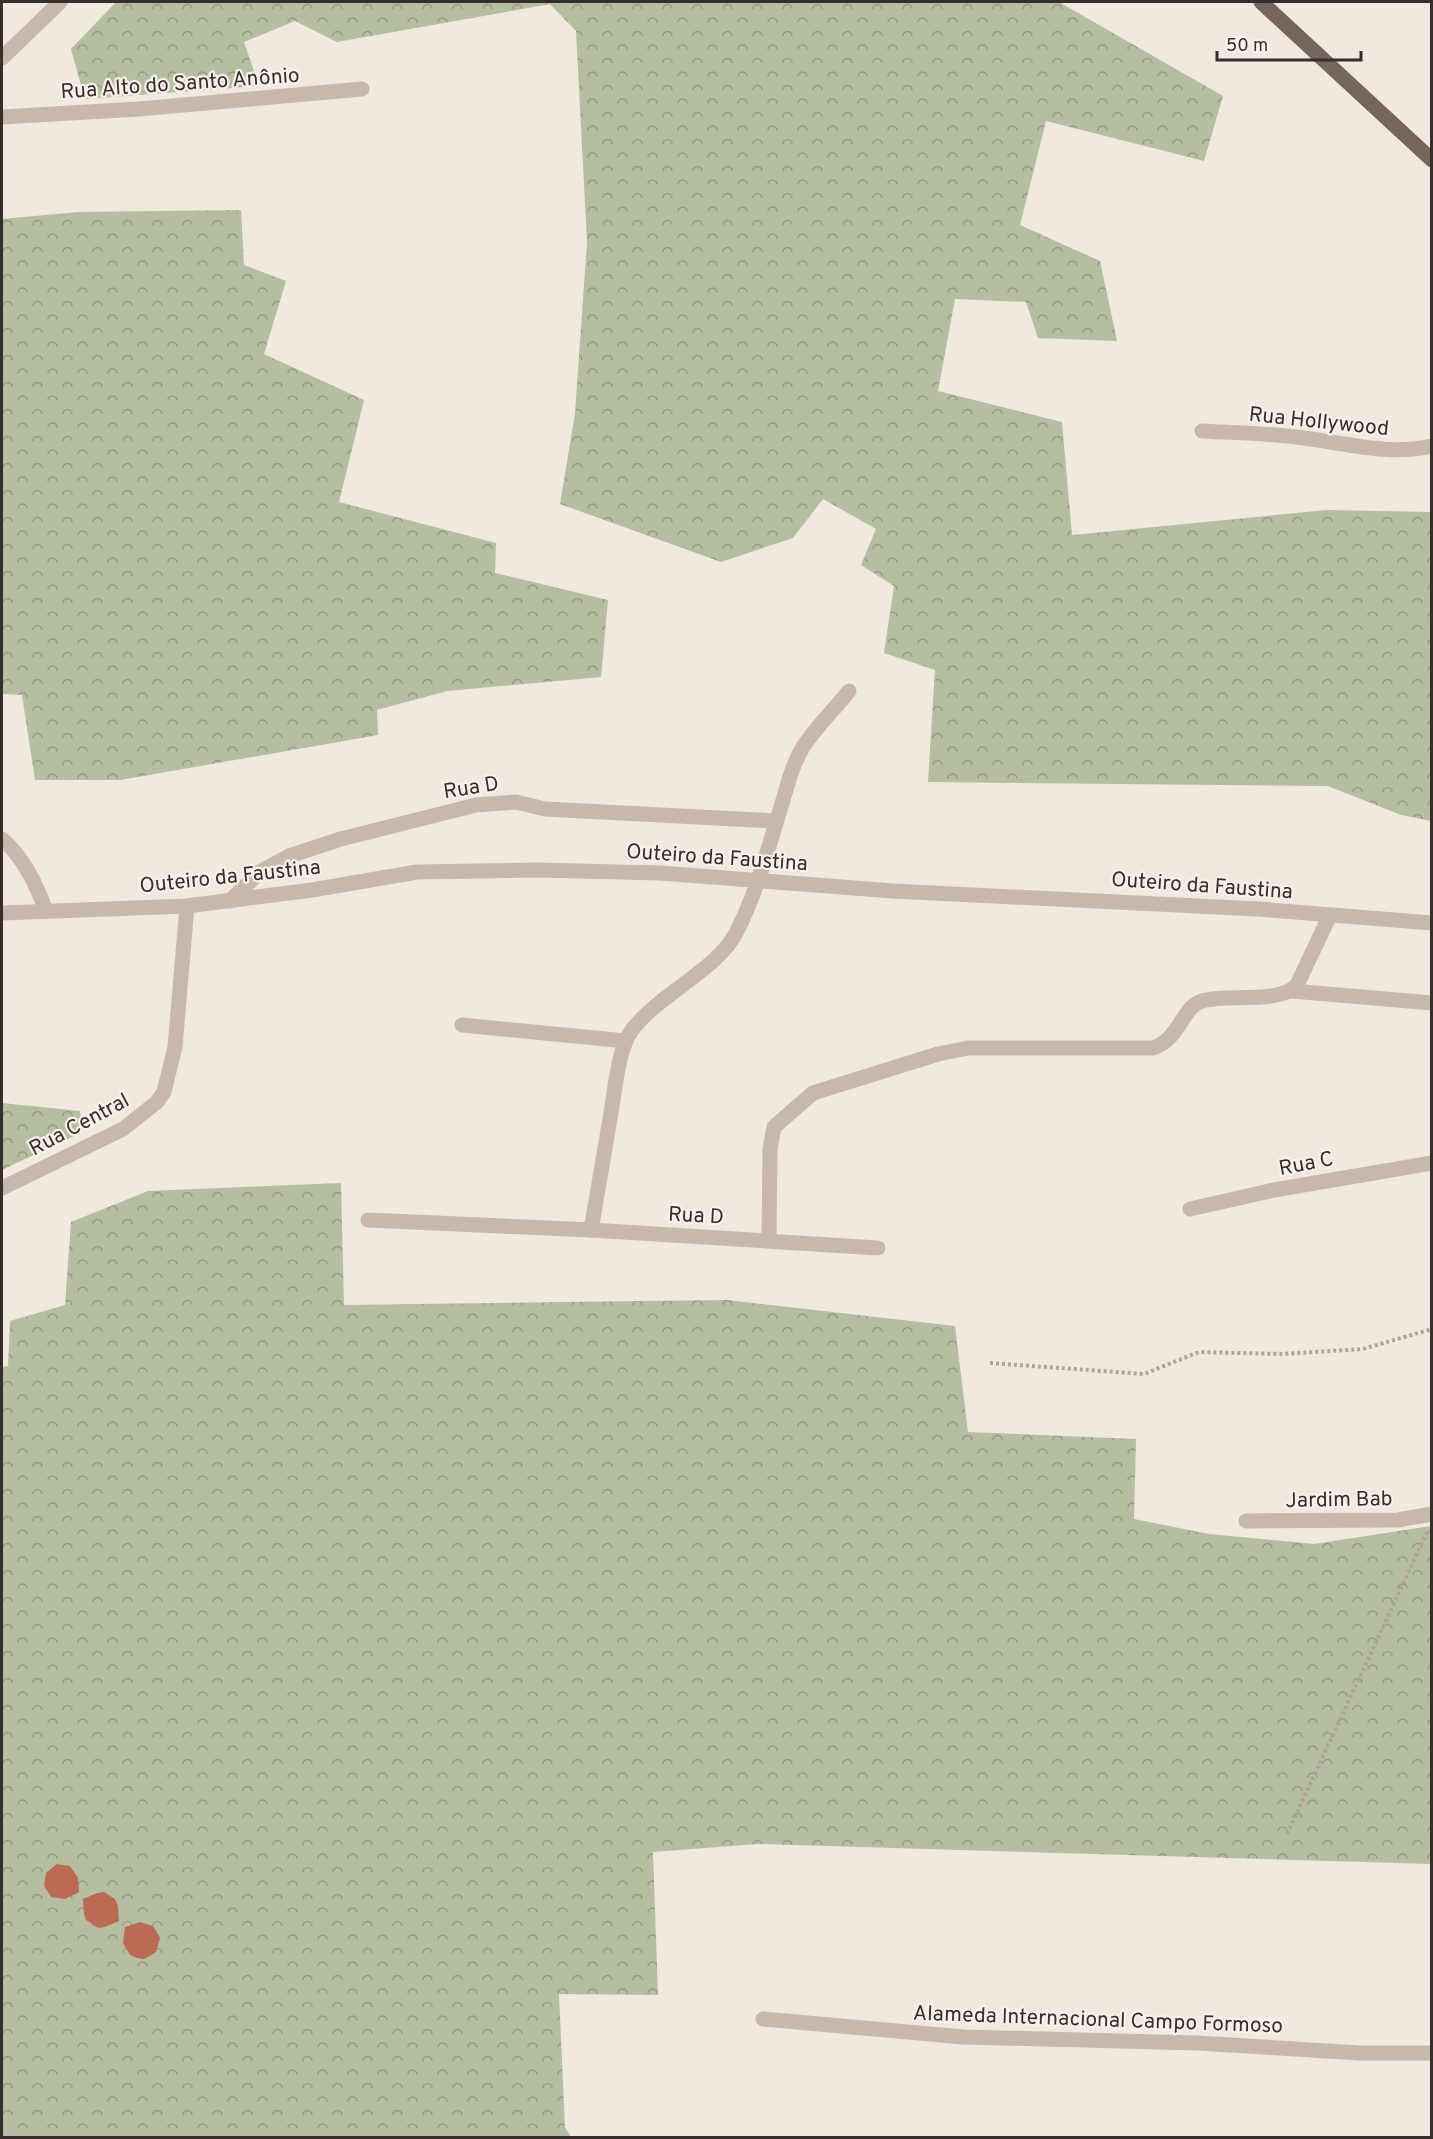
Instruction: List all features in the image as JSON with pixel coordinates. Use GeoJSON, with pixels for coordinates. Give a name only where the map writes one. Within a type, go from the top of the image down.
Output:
{"type":"FeatureCollection","features":[{"type":"Feature","properties":{"kind":"main road"},"geometry":{"type":"LineString","coordinates":[[1261,2],[1431,160]]}},
{"type":"Feature","properties":{"kind":"street"},"geometry":{"type":"LineString","coordinates":[[2,58],[60,2]]}},
{"type":"Feature","properties":{"kind":"street","name":"Rua Alto do Santo Anônio"},"geometry":{"type":"LineString","coordinates":[[2,117],[139,109],[362,89]]}},
{"type":"Feature","properties":{"kind":"street","name":"Rua Hollywood"},"geometry":{"type":"LineString","coordinates":[[1202,431],[1284,435],[1391,450],[1412,450],[1431,446]]}},
{"type":"Feature","properties":{"kind":"street"},"geometry":{"type":"LineString","coordinates":[[591,1230],[617,1078],[626,1041],[631,1031],[646,1015],[678,987],[709,965],[727,947],[737,932],[758,879],[790,777],[803,748],[849,691]]}},
{"type":"Feature","properties":{"kind":"street","name":"Rua D"},"geometry":{"type":"LineString","coordinates":[[230,901],[261,871],[289,856],[341,839],[476,805],[516,802],[545,809],[776,821]]}},
{"type":"Feature","properties":{"kind":"street"},"geometry":{"type":"LineString","coordinates":[[2,839],[21,860],[33,879],[46,911]]}},
{"type":"Feature","properties":{"kind":"street","name":"Outeiro da Faustina"},"geometry":{"type":"LineString","coordinates":[[2,913],[187,906],[417,872],[537,870],[660,873],[893,891],[1122,901],[1431,923]]}},
{"type":"Feature","properties":{"kind":"street","name":"Rua Central"},"geometry":{"type":"LineString","coordinates":[[2,1188],[123,1129],[157,1102],[164,1092],[176,1047],[187,906]]}},
{"type":"Feature","properties":{"kind":"street"},"geometry":{"type":"LineString","coordinates":[[1292,991],[1330,915]]}},
{"type":"Feature","properties":{"kind":"street"},"geometry":{"type":"LineString","coordinates":[[769,1240],[770,1149],[774,1127],[813,1093],[938,1054],[968,1048],[1153,1048],[1164,1043],[1173,1035],[1189,1010],[1199,1002],[1292,991],[1431,1003]]}},
{"type":"Feature","properties":{"kind":"street"},"geometry":{"type":"LineString","coordinates":[[462,1025],[626,1041]]}},
{"type":"Feature","properties":{"kind":"street","name":"Rua C"},"geometry":{"type":"LineString","coordinates":[[1190,1209],[1296,1186],[1431,1163]]}},
{"type":"Feature","properties":{"kind":"street","name":"Rua D"},"geometry":{"type":"LineString","coordinates":[[368,1220],[591,1230],[878,1248]]}},
{"type":"Feature","properties":{"kind":"street","name":"Jardim Bab"},"geometry":{"type":"LineString","coordinates":[[1246,1521],[1398,1520],[1431,1514]]}},
{"type":"Feature","properties":{"kind":"street","name":"Alameda Internacional Campo Formoso"},"geometry":{"type":"LineString","coordinates":[[763,2019],[963,2037],[1197,2043],[1360,2053],[1431,2053]]}},
{"type":"Feature","properties":{"kind":"path"},"geometry":{"type":"LineString","coordinates":[[990,1363],[1144,1374],[1199,1352],[1282,1354],[1363,1349],[1431,1329]]}},
{"type":"Feature","properties":{"kind":"path"},"geometry":{"type":"LineString","coordinates":[[1287,1834],[1431,1523]]}},
{"type":"Feature","properties":{"kind":"green space"},"geometry":{"type":"Polygon","coordinates":[[[116,2],[1059,2],[1223,96],[1204,161],[1046,121],[1020,225],[1100,261],[1117,341],[1038,338],[1026,302],[955,299],[938,391],[1062,422],[1072,535],[1327,510],[1431,512],[1431,821],[1401,815],[1328,786],[928,782],[935,670],[884,653],[894,586],[861,565],[876,529],[823,499],[793,538],[721,562],[560,504],[575,413],[587,242],[576,31],[550,4],[337,42],[295,21],[244,42],[259,86],[85,99],[71,49],[116,2]]]}},
{"type":"Feature","properties":{"kind":"green space"},"geometry":{"type":"Polygon","coordinates":[[[241,210],[244,265],[286,281],[264,354],[364,400],[339,502],[496,543],[495,573],[608,600],[601,677],[447,691],[377,710],[378,735],[120,780],[35,780],[22,695],[2,694],[2,219],[79,212],[241,210]]]}},
{"type":"Feature","properties":{"kind":"green space"},"geometry":{"type":"Polygon","coordinates":[[[2,1103],[80,1111],[82,1132],[2,1170],[2,1103]]]}},
{"type":"Feature","properties":{"kind":"green space"},"geometry":{"type":"Polygon","coordinates":[[[341,1183],[344,1305],[727,1300],[955,1326],[968,1432],[1136,1439],[1134,1519],[1209,1534],[1314,1544],[1431,1526],[1431,1864],[758,1844],[653,1852],[658,1995],[559,1994],[565,2127],[571,2137],[2,2137],[2,1367],[8,1366],[10,1321],[65,1305],[71,1222],[148,1191],[341,1183]]]}},
{"type":"Feature","properties":{"kind":"building"},"geometry":{"type":"Polygon","coordinates":[[[57,1864],[70,1866],[78,1878],[79,1892],[65,1899],[51,1897],[44,1886],[46,1873],[57,1864]]]}},
{"type":"Feature","properties":{"kind":"building"},"geometry":{"type":"Polygon","coordinates":[[[104,1892],[115,1899],[119,1921],[98,1928],[86,1920],[83,1899],[104,1892]]]}},
{"type":"Feature","properties":{"kind":"building"},"geometry":{"type":"Polygon","coordinates":[[[140,1922],[153,1926],[160,1938],[156,1952],[144,1959],[130,1955],[123,1943],[125,1927],[140,1922]]]}}]}
